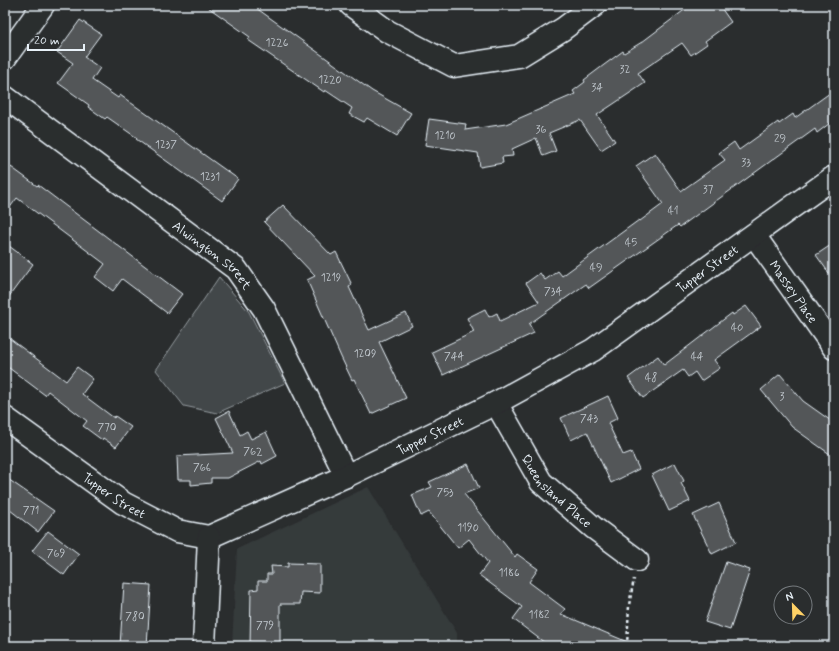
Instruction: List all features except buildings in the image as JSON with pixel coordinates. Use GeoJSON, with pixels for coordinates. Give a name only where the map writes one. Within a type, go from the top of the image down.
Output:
{"type":"FeatureCollection","features":[{"type":"Feature","properties":{"kind":"street"},"geometry":{"type":"LineString","coordinates":[[5,58],[43,5]]}},
{"type":"Feature","properties":{"kind":"street"},"geometry":{"type":"LineString","coordinates":[[351,5],[387,31],[454,66],[519,56],[563,29],[595,5]]}},
{"type":"Feature","properties":{"kind":"street","name":"Alwington Street"},"geometry":{"type":"LineString","coordinates":[[5,97],[236,269],[264,309],[346,476]]}},
{"type":"Feature","properties":{"kind":"street","name":"Tupper Street"},"geometry":{"type":"LineString","coordinates":[[5,418],[122,503],[177,531],[209,537],[346,476],[496,403],[593,350],[834,176]]}},
{"type":"Feature","properties":{"kind":"street","name":"Massey Place"},"geometry":{"type":"LineString","coordinates":[[754,235],[834,348]]}},
{"type":"Feature","properties":{"kind":"street","name":"Queensland Place"},"geometry":{"type":"LineString","coordinates":[[496,403],[541,482],[594,528],[637,560]]}},
{"type":"Feature","properties":{"kind":"street"},"geometry":{"type":"LineString","coordinates":[[204,646],[209,537]]}},
{"type":"Feature","properties":{"kind":"path"},"geometry":{"type":"LineString","coordinates":[[627,646],[629,605],[637,560]]}},
{"type":"Feature","properties":{"kind":"shaded area"},"geometry":{"type":"Polygon","coordinates":[[[219,277],[249,312],[285,383],[217,413],[184,406],[156,370],[219,277]]]}},
{"type":"Feature","properties":{"kind":"shaded area"},"geometry":{"type":"Polygon","coordinates":[[[368,487],[457,633],[457,646],[232,646],[237,549],[368,487]]]}}]}
